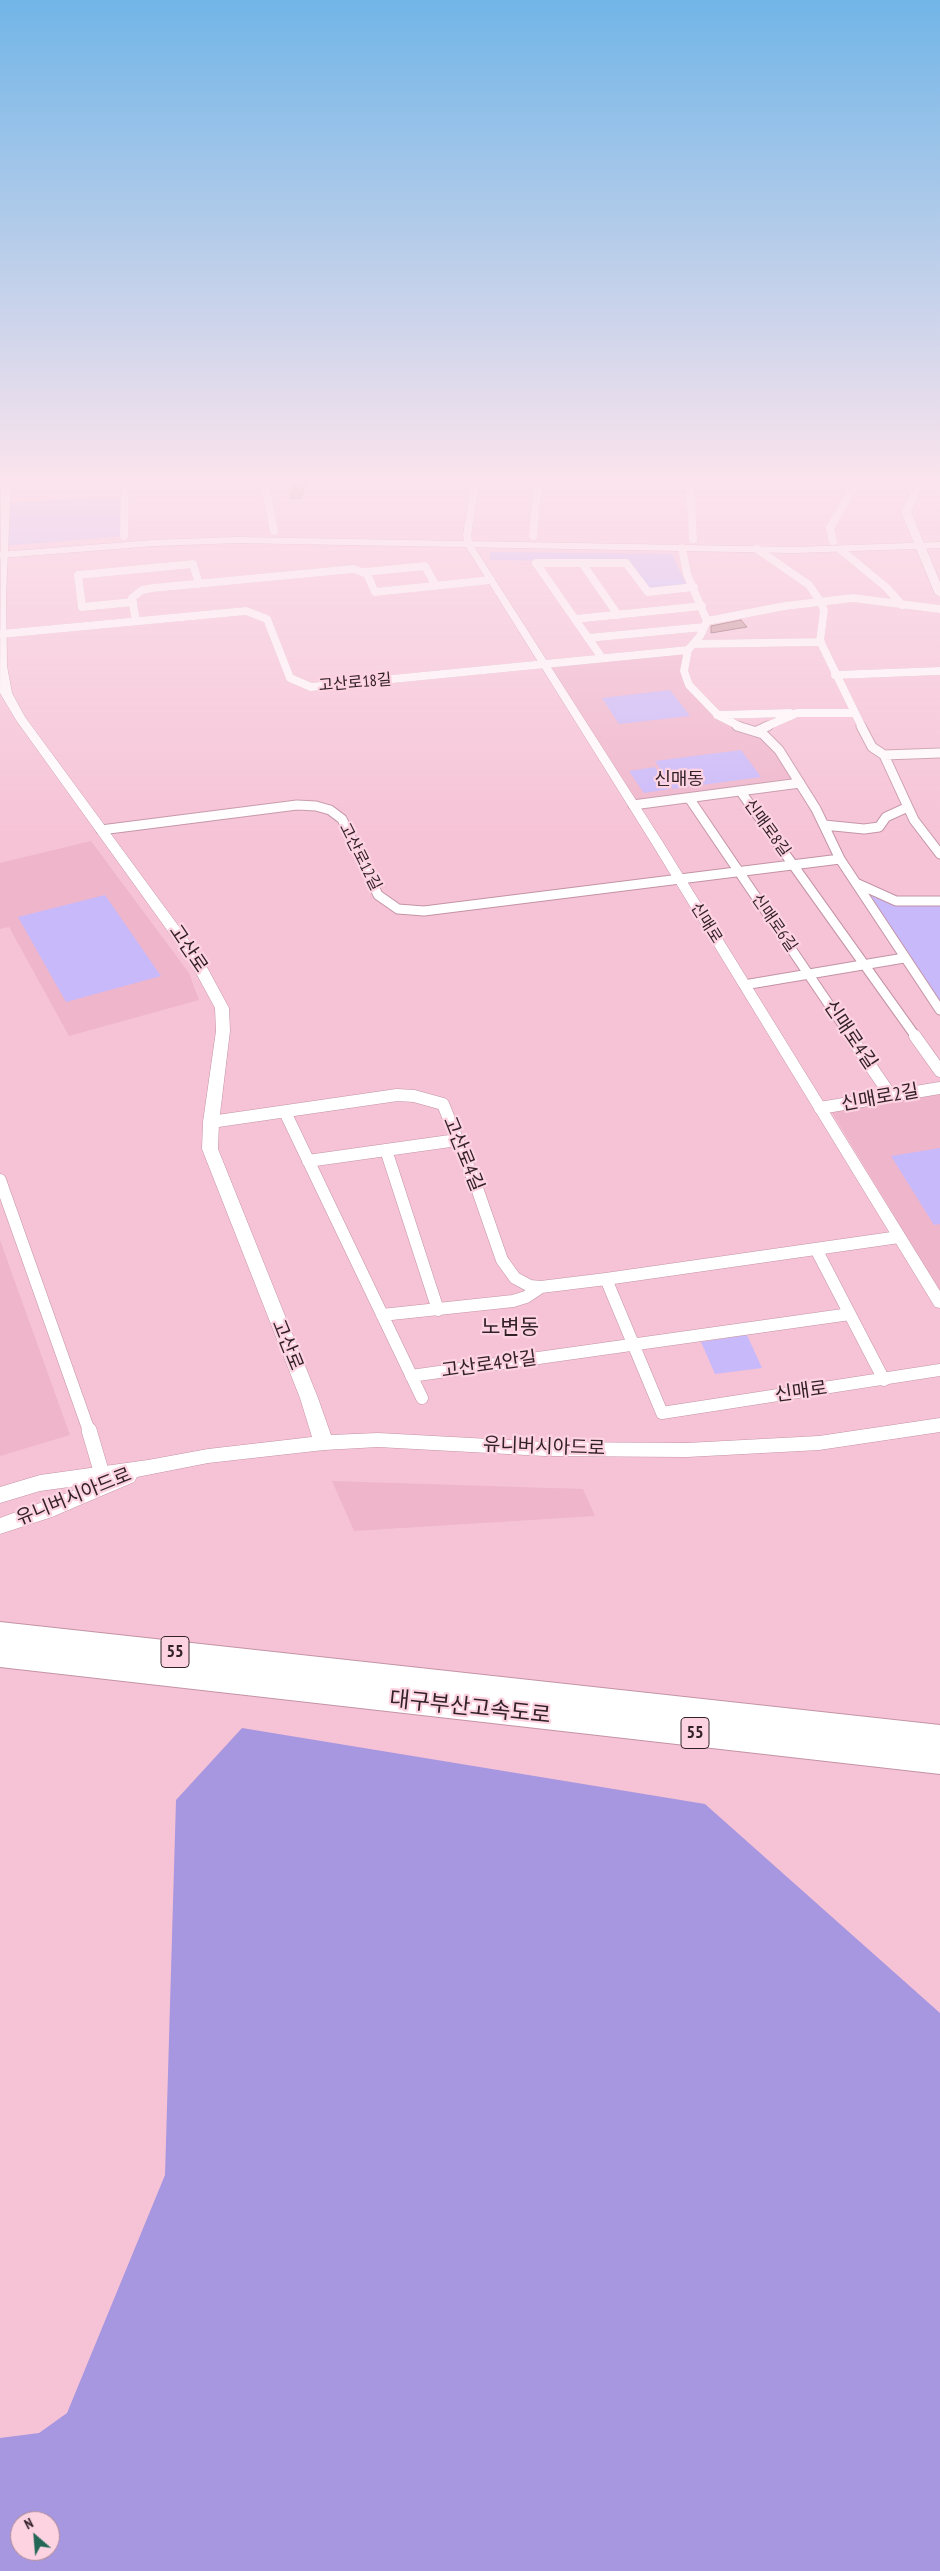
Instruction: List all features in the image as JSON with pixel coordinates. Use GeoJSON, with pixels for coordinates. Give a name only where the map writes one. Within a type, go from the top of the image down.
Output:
{"type":"FeatureCollection","features":[{"type":"Feature","properties":{"kind":"highway","name":"대구부산고속도로"},"geometry":{"type":"LineString","coordinates":[[0,1634],[940,1761]]}},
{"type":"Feature","properties":{"kind":"highway","name":"대구부산고속도로"},"geometry":{"type":"LineString","coordinates":[[0,1655],[348,1682]]}},
{"type":"Feature","properties":{"kind":"highway","name":"대구부산고속도로"},"geometry":{"type":"LineString","coordinates":[[453,1695],[940,1738]]}},
{"type":"Feature","properties":{"kind":"main road","name":"고산로"},"geometry":{"type":"LineString","coordinates":[[1,603],[1,666],[6,693],[20,718],[197,961],[222,1008],[223,1030],[211,1122],[210,1149],[309,1398],[324,1443]]}},
{"type":"Feature","properties":{"kind":"main road","name":"유니버시아드로"},"geometry":{"type":"LineString","coordinates":[[0,1495],[40,1483],[148,1468],[208,1456],[324,1443],[378,1440],[546,1449],[687,1450],[819,1442],[940,1425]]}},
{"type":"Feature","properties":{"kind":"main road","name":"유니버시아드로"},"geometry":{"type":"LineString","coordinates":[[0,1526],[45,1511],[148,1468]]}},
{"type":"Feature","properties":{"kind":"street"},"geometry":{"type":"LineString","coordinates":[[81,603],[82,607],[123,603]]}},
{"type":"Feature","properties":{"kind":"street"},"geometry":{"type":"LineString","coordinates":[[133,603],[136,621]]}},
{"type":"Feature","properties":{"kind":"street","name":"신매로"},"geometry":{"type":"LineString","coordinates":[[505,603],[633,805],[940,1303]]}},
{"type":"Feature","properties":{"kind":"street"},"geometry":{"type":"LineString","coordinates":[[563,603],[602,658]]}},
{"type":"Feature","properties":{"kind":"street"},"geometry":{"type":"LineString","coordinates":[[610,603],[618,615]]}},
{"type":"Feature","properties":{"kind":"street"},"geometry":{"type":"LineString","coordinates":[[701,603],[705,624],[691,647],[684,666],[689,685],[718,715],[734,725],[757,731],[779,750],[824,825],[840,859],[940,1010]]}},
{"type":"Feature","properties":{"kind":"street"},"geometry":{"type":"LineString","coordinates":[[588,638],[705,624],[810,603]]}},
{"type":"Feature","properties":{"kind":"street"},"geometry":{"type":"LineString","coordinates":[[821,603],[824,610],[821,642],[835,675],[872,747],[884,755],[914,820],[940,854]]}},
{"type":"Feature","properties":{"kind":"street"},"geometry":{"type":"LineString","coordinates":[[890,603],[940,609]]}},
{"type":"Feature","properties":{"kind":"street"},"geometry":{"type":"LineString","coordinates":[[575,620],[702,606]]}},
{"type":"Feature","properties":{"kind":"street","name":"고산로18길"},"geometry":{"type":"LineString","coordinates":[[1,634],[246,611],[261,615],[267,619],[290,678],[311,687],[602,658],[691,647],[821,642]]}},
{"type":"Feature","properties":{"kind":"street"},"geometry":{"type":"LineString","coordinates":[[835,675],[940,671]]}},
{"type":"Feature","properties":{"kind":"street"},"geometry":{"type":"LineString","coordinates":[[757,731],[796,713]]}},
{"type":"Feature","properties":{"kind":"street"},"geometry":{"type":"LineString","coordinates":[[718,715],[854,713]]}},
{"type":"Feature","properties":{"kind":"street"},"geometry":{"type":"LineString","coordinates":[[884,755],[940,753]]}},
{"type":"Feature","properties":{"kind":"street","name":"신매로8길"},"geometry":{"type":"LineString","coordinates":[[633,805],[800,783]]}},
{"type":"Feature","properties":{"kind":"street","name":"신매로8길"},"geometry":{"type":"LineString","coordinates":[[741,792],[793,864]]}},
{"type":"Feature","properties":{"kind":"street"},"geometry":{"type":"LineString","coordinates":[[689,798],[738,872]]}},
{"type":"Feature","properties":{"kind":"street","name":"고산로12길"},"geometry":{"type":"LineString","coordinates":[[101,830],[297,805],[316,806],[330,810],[342,818],[378,896],[398,909],[424,911],[678,878]]}},
{"type":"Feature","properties":{"kind":"street"},"geometry":{"type":"LineString","coordinates":[[824,825],[864,829],[879,827],[886,817],[908,807]]}},
{"type":"Feature","properties":{"kind":"street","name":"신매로6길"},"geometry":{"type":"LineString","coordinates":[[678,878],[840,859]]}},
{"type":"Feature","properties":{"kind":"street"},"geometry":{"type":"LineString","coordinates":[[793,864],[940,1071]]}},
{"type":"Feature","properties":{"kind":"street","name":"신매로6길"},"geometry":{"type":"LineString","coordinates":[[738,872],[809,974]]}},
{"type":"Feature","properties":{"kind":"street"},"geometry":{"type":"LineString","coordinates":[[856,883],[896,901],[940,901]]}},
{"type":"Feature","properties":{"kind":"street","name":"신매로4길"},"geometry":{"type":"LineString","coordinates":[[744,985],[904,958]]}},
{"type":"Feature","properties":{"kind":"street","name":"신매로4길"},"geometry":{"type":"LineString","coordinates":[[809,974],[891,1096]]}},
{"type":"Feature","properties":{"kind":"street","name":"신매로2길"},"geometry":{"type":"LineString","coordinates":[[820,1108],[940,1088]]}},
{"type":"Feature","properties":{"kind":"street","name":"고산로4길"},"geometry":{"type":"LineString","coordinates":[[211,1122],[397,1095],[414,1096],[443,1104],[508,1270],[522,1284],[541,1287],[606,1279],[899,1237]]}},
{"type":"Feature","properties":{"kind":"street"},"geometry":{"type":"LineString","coordinates":[[285,1112],[422,1398]]}},
{"type":"Feature","properties":{"kind":"street"},"geometry":{"type":"LineString","coordinates":[[308,1161],[457,1140]]}},
{"type":"Feature","properties":{"kind":"street"},"geometry":{"type":"LineString","coordinates":[[386,1150],[438,1310]]}},
{"type":"Feature","properties":{"kind":"street"},"geometry":{"type":"LineString","coordinates":[[0,1180],[82,1408],[102,1474]]}},
{"type":"Feature","properties":{"kind":"street"},"geometry":{"type":"LineString","coordinates":[[816,1249],[884,1380]]}},
{"type":"Feature","properties":{"kind":"street"},"geometry":{"type":"LineString","coordinates":[[606,1279],[634,1346]]}},
{"type":"Feature","properties":{"kind":"street"},"geometry":{"type":"LineString","coordinates":[[382,1315],[513,1301],[526,1297],[541,1287]]}},
{"type":"Feature","properties":{"kind":"street","name":"고산로4안길"},"geometry":{"type":"LineString","coordinates":[[411,1376],[850,1314]]}},
{"type":"Feature","properties":{"kind":"street","name":"신매로"},"geometry":{"type":"LineString","coordinates":[[634,1346],[662,1413],[940,1370]]}},
{"type":"Feature","properties":{"kind":"shaded area"},"geometry":{"type":"Polygon","coordinates":[[[688,650],[685,659],[689,685],[719,716],[763,734],[800,783],[633,805],[543,664],[688,650]]]}},
{"type":"Feature","properties":{"kind":"shaded area"},"geometry":{"type":"Polygon","coordinates":[[[670,690],[690,716],[619,724],[602,698],[670,690]]]}},
{"type":"Feature","properties":{"kind":"shaded area"},"geometry":{"type":"Polygon","coordinates":[[[741,750],[761,777],[673,789],[655,761],[741,750]]]}},
{"type":"Feature","properties":{"kind":"shaded area"},"geometry":{"type":"Polygon","coordinates":[[[655,767],[670,789],[644,793],[629,771],[655,767]]]}},
{"type":"Feature","properties":{"kind":"shaded area"},"geometry":{"type":"Polygon","coordinates":[[[91,841],[189,973],[199,1000],[69,1036],[9,927],[0,929],[0,863],[91,841]]]}},
{"type":"Feature","properties":{"kind":"shaded area"},"geometry":{"type":"Polygon","coordinates":[[[859,887],[896,901],[940,901],[940,1009],[859,887]]]}},
{"type":"Feature","properties":{"kind":"shaded area"},"geometry":{"type":"Polygon","coordinates":[[[105,895],[161,976],[66,1002],[18,917],[105,895]]]}},
{"type":"Feature","properties":{"kind":"shaded area"},"geometry":{"type":"Polygon","coordinates":[[[940,1093],[940,1292],[831,1111],[940,1093]]]}},
{"type":"Feature","properties":{"kind":"shaded area"},"geometry":{"type":"Polygon","coordinates":[[[940,1148],[940,1224],[934,1225],[891,1156],[940,1148]]]}},
{"type":"Feature","properties":{"kind":"shaded area"},"geometry":{"type":"Polygon","coordinates":[[[0,1240],[70,1435],[0,1456],[0,1240]]]}},
{"type":"Feature","properties":{"kind":"shaded area"},"geometry":{"type":"Polygon","coordinates":[[[747,1335],[762,1368],[715,1374],[701,1342],[747,1335]]]}},
{"type":"Feature","properties":{"kind":"shaded area"},"geometry":{"type":"Polygon","coordinates":[[[332,1481],[583,1489],[595,1516],[354,1531],[332,1481]]]}},
{"type":"Feature","properties":{"kind":"shaded area"},"geometry":{"type":"Polygon","coordinates":[[[242,1728],[705,1804],[940,2013],[940,2571],[0,2571],[0,2438],[39,2433],[67,2413],[165,2175],[176,1800],[242,1728]]]}},
{"type":"Feature","properties":{"kind":"building"},"geometry":{"type":"Polygon","coordinates":[[[741,620],[747,627],[711,633],[711,626],[741,620]]]}},
{"type":"Feature","properties":{"kind":"district","name":"신매동"},"geometry":{"type":"Point","coordinates":[679,780]}},
{"type":"Feature","properties":{"kind":"district","name":"노변동"},"geometry":{"type":"Point","coordinates":[510,1328]}}]}
